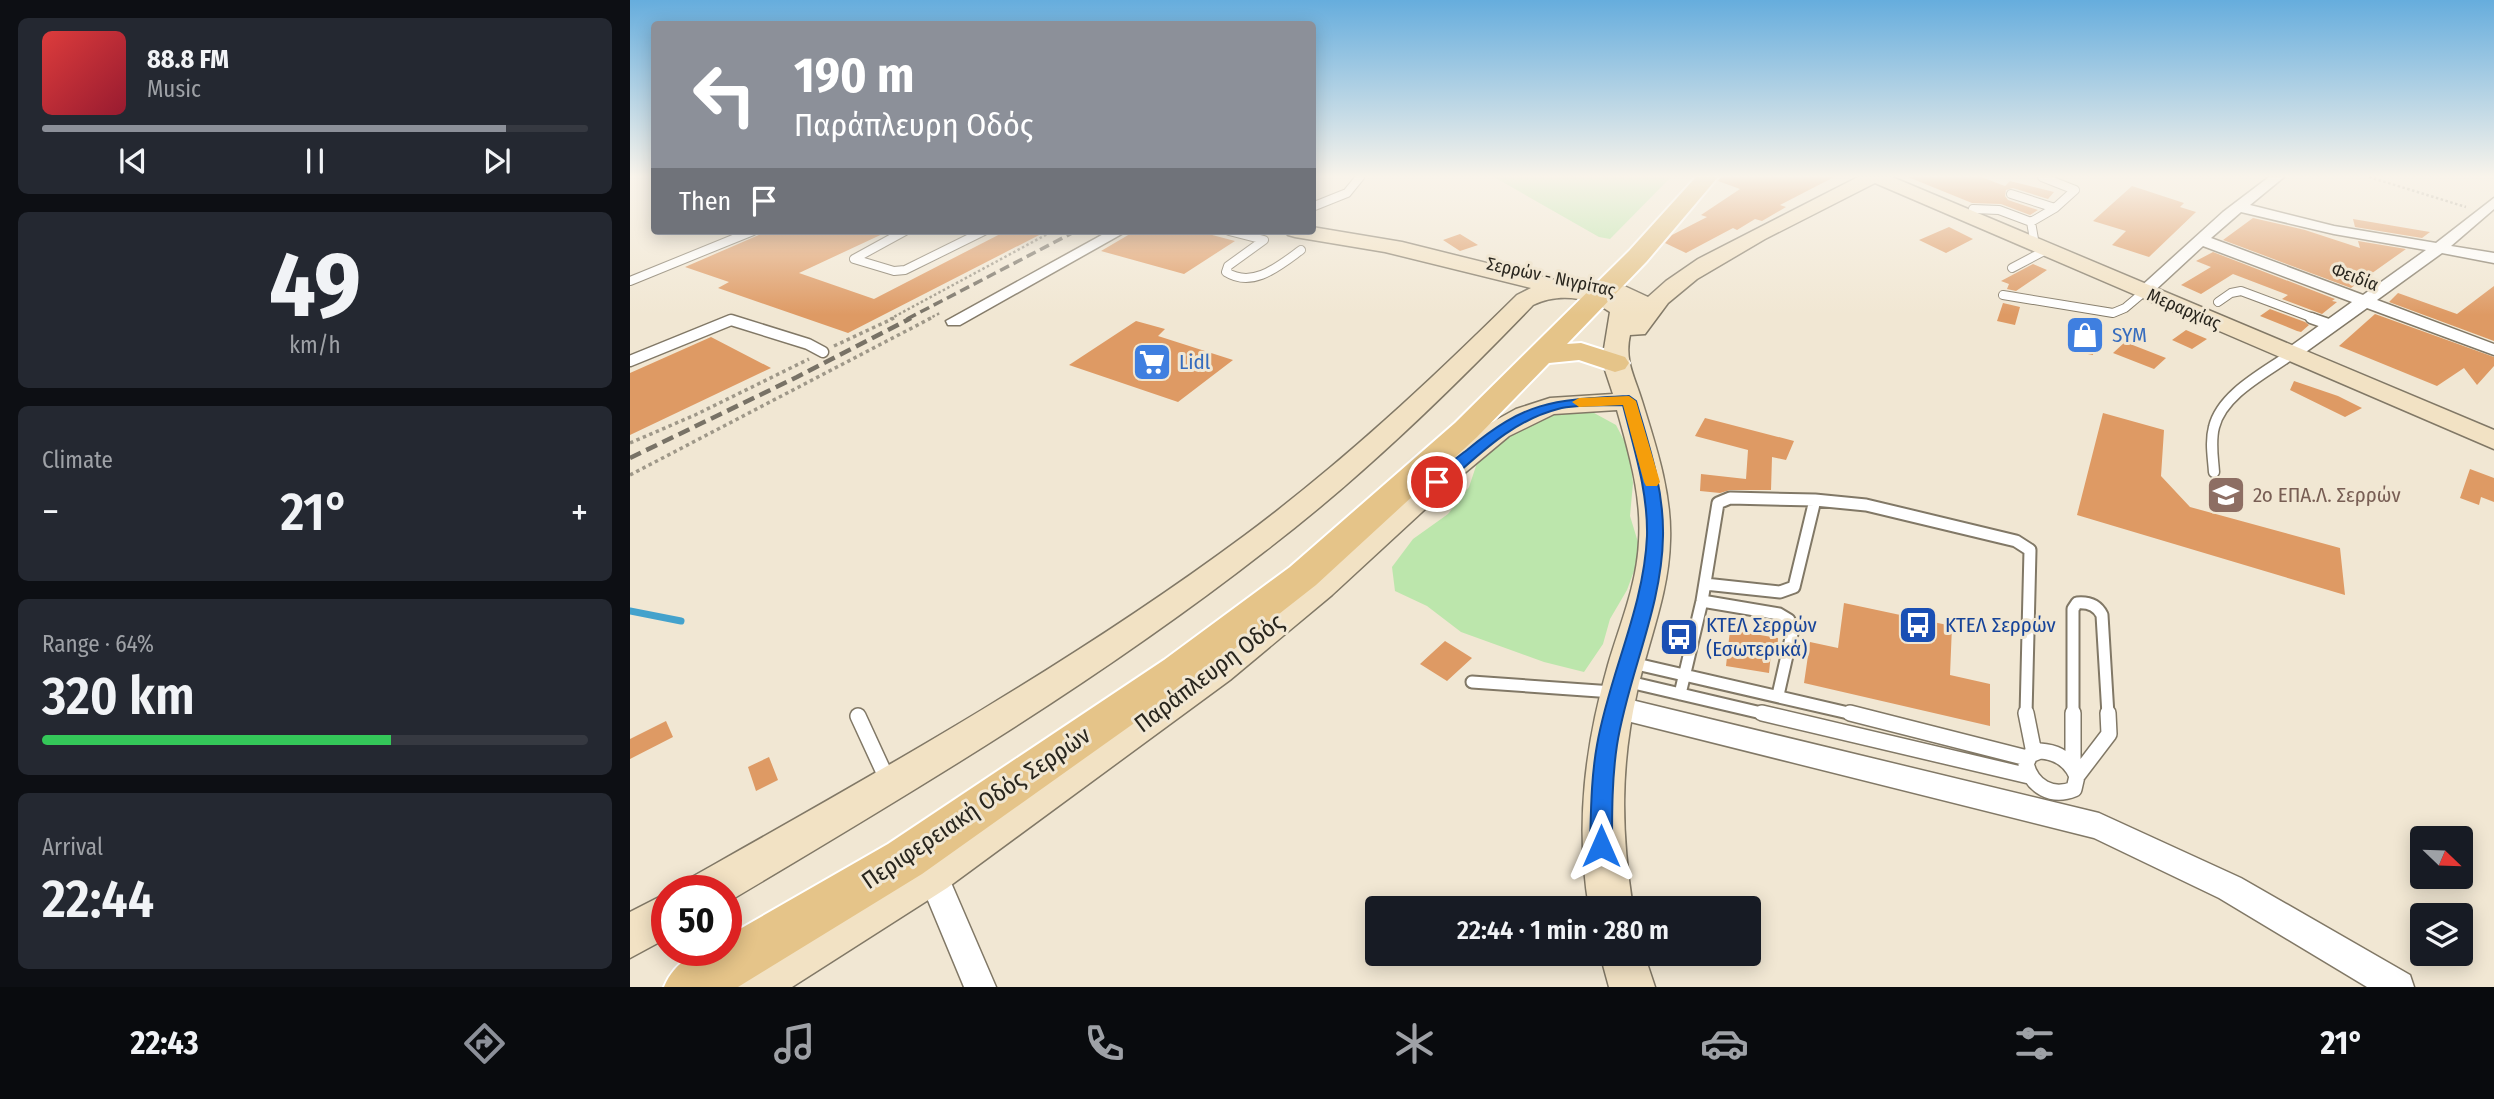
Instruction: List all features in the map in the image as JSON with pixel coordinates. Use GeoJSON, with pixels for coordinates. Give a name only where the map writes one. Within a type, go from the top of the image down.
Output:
{"type":"FeatureCollection","features":[{"type":"Feature","properties":{"kind":"main road","name":"Περιφερειακή Οδός Σερρών"},"geometry":{"type":"LineString","coordinates":[[690,987],[905,859],[1178,671],[1303,576],[1466,430],[1539,355],[1584,290],[1643,223]]}},
{"type":"Feature","properties":{"kind":"main road","name":"Περιφερειακή Οδός Σερρών"},"geometry":{"type":"LineString","coordinates":[[1252,613],[1290,570],[1657,223]]}},
{"type":"Feature","properties":{"kind":"main road"},"geometry":{"type":"LineString","coordinates":[[1622,382],[1630,370],[1636,328],[1644,316],[1679,281],[1728,251],[1783,223]]}},
{"type":"Feature","properties":{"kind":"main road","name":"Μεραρχίας"},"geometry":{"type":"LineString","coordinates":[[1983,223],[2494,440]]}},
{"type":"Feature","properties":{"kind":"main road","name":"Σερρών - Νιγρίτας"},"geometry":{"type":"LineString","coordinates":[[1298,241],[1357,240],[1584,290],[1634,297],[1641,304],[1644,316]]}},
{"type":"Feature","properties":{"kind":"main road","name":"Σερρών - Νιγρίτας"},"geometry":{"type":"LineString","coordinates":[[1384,245],[1518,288]]}},
{"type":"Feature","properties":{"kind":"main road"},"geometry":{"type":"LineString","coordinates":[[735,875],[942,754],[1124,637],[1249,546],[1328,485],[1395,427],[1518,288],[1539,293],[1584,290]]}},
{"type":"Feature","properties":{"kind":"main road","name":"Σερρών - Νιγρίτας"},"geometry":{"type":"LineString","coordinates":[[1584,290],[1618,304],[1622,309],[1615,342],[1622,382]]}},
{"type":"Feature","properties":{"kind":"main road"},"geometry":{"type":"LineString","coordinates":[[1539,355],[1581,351],[1622,382],[1650,473],[1656,517],[1649,584],[1607,743],[1600,831],[1609,896]]}},
{"type":"Feature","properties":{"kind":"main road","name":"Παράπλευρη Οδός"},"geometry":{"type":"LineString","coordinates":[[750,987],[932,874],[1217,670],[1320,587],[1451,469],[1499,430],[1526,415],[1622,382]]}},
{"type":"Feature","properties":{"kind":"main road"},"geometry":{"type":"LineString","coordinates":[[630,936],[651,924]]}},
{"type":"Feature","properties":{"kind":"main road"},"geometry":{"type":"LineString","coordinates":[[1626,966],[1632,987]]}},
{"type":"Feature","properties":{"kind":"street"},"geometry":{"type":"LineString","coordinates":[[2144,292],[2222,223]]}},
{"type":"Feature","properties":{"kind":"street"},"geometry":{"type":"LineString","coordinates":[[2305,223],[2494,258]]}},
{"type":"Feature","properties":{"kind":"street"},"geometry":{"type":"LineString","coordinates":[[2290,355],[2470,223]]}},
{"type":"Feature","properties":{"kind":"street"},"geometry":{"type":"LineString","coordinates":[[2333,230],[2421,261]]}},
{"type":"Feature","properties":{"kind":"street"},"geometry":{"type":"LineString","coordinates":[[952,314],[1112,235]]}},
{"type":"Feature","properties":{"kind":"street","name":"Φειδία"},"geometry":{"type":"LineString","coordinates":[[2202,240],[2494,350]]}},
{"type":"Feature","properties":{"kind":"street"},"geometry":{"type":"LineString","coordinates":[[1621,685],[2099,826],[2230,888],[2398,987]]}},
{"type":"Feature","properties":{"kind":"street"},"geometry":{"type":"LineString","coordinates":[[932,874],[980,987]]}},
{"type":"Feature","properties":{"kind":"lane"},"geometry":{"type":"LineString","coordinates":[[2011,268],[2040,247],[2031,223]]}},
{"type":"Feature","properties":{"kind":"lane"},"geometry":{"type":"LineString","coordinates":[[630,281],[743,235]]}},
{"type":"Feature","properties":{"kind":"lane"},"geometry":{"type":"LineString","coordinates":[[897,235],[858,255],[854,260],[901,271],[976,235]]}},
{"type":"Feature","properties":{"kind":"lane"},"geometry":{"type":"LineString","coordinates":[[1245,235],[1264,240],[1228,266],[1226,272],[1233,277],[1258,277],[1298,241]]}},
{"type":"Feature","properties":{"kind":"lane"},"geometry":{"type":"LineString","coordinates":[[2218,302],[2231,293],[2241,291],[2331,325]]}},
{"type":"Feature","properties":{"kind":"lane"},"geometry":{"type":"LineString","coordinates":[[2003,295],[2108,313],[2125,308],[2144,292]]}},
{"type":"Feature","properties":{"kind":"lane"},"geometry":{"type":"LineString","coordinates":[[630,361],[731,320],[808,344],[823,352]]}},
{"type":"Feature","properties":{"kind":"lane"},"geometry":{"type":"LineString","coordinates":[[2214,472],[2212,441],[2215,421],[2224,405],[2290,355]]}},
{"type":"Feature","properties":{"kind":"lane"},"geometry":{"type":"LineString","coordinates":[[1680,694],[1702,601],[1717,506],[1721,500],[1815,500],[1883,508],[2015,541],[2031,550],[2026,720],[2031,756],[2026,764],[2029,776]]}},
{"type":"Feature","properties":{"kind":"lane"},"geometry":{"type":"LineString","coordinates":[[1705,584],[1780,592],[1791,590],[1796,583],[1815,500]]}},
{"type":"Feature","properties":{"kind":"lane"},"geometry":{"type":"LineString","coordinates":[[1702,601],[1779,614],[1789,620],[1793,629],[1778,695]]}},
{"type":"Feature","properties":{"kind":"lane"},"geometry":{"type":"LineString","coordinates":[[1472,682],[1621,685],[1680,694],[2029,776],[2043,788],[2060,793],[2074,789],[2073,609],[2077,603],[2087,602],[2097,607],[2102,615],[2109,734],[2075,772]]}},
{"type":"Feature","properties":{"kind":"lane"},"geometry":{"type":"LineString","coordinates":[[1621,685],[1686,674],[2031,756],[2054,753],[2075,772]]}},
{"type":"Feature","properties":{"kind":"lane"},"geometry":{"type":"LineString","coordinates":[[858,716],[889,785]]}},
{"type":"Feature","properties":{"kind":"path"},"geometry":{"type":"LineString","coordinates":[[630,443],[695,415],[895,317],[1045,235]]}},
{"type":"Feature","properties":{"kind":"path"},"geometry":{"type":"LineString","coordinates":[[630,475],[952,314]]}},
{"type":"Feature","properties":{"kind":"green space"},"geometry":{"type":"Polygon","coordinates":[[[1575,223],[1626,223],[1610,239],[1599,237],[1575,223]]]}},
{"type":"Feature","properties":{"kind":"green space"},"geometry":{"type":"Polygon","coordinates":[[[1585,408],[1616,425],[1629,450],[1633,483],[1630,516],[1641,552],[1627,590],[1610,619],[1603,644],[1584,672],[1544,662],[1461,632],[1427,606],[1395,591],[1392,567],[1413,539],[1448,514],[1469,487],[1477,463],[1521,422],[1554,409],[1585,408]]]}},
{"type":"Feature","properties":{"kind":"building"},"geometry":{"type":"Polygon","coordinates":[[[1695,223],[1748,223],[1737,230],[1733,228],[1686,253],[1665,243],[1672,235],[1695,223]]]}},
{"type":"Feature","properties":{"kind":"building"},"geometry":{"type":"Polygon","coordinates":[[[2100,223],[2184,223],[2149,257],[2112,245],[2126,231],[2100,223]]]}},
{"type":"Feature","properties":{"kind":"building"},"geometry":{"type":"Polygon","coordinates":[[[2246,223],[2275,223],[2360,248],[2358,241],[2406,249],[2351,288],[2223,240],[2246,223]]]}},
{"type":"Feature","properties":{"kind":"building"},"geometry":{"type":"Polygon","coordinates":[[[2354,223],[2377,223],[2430,232],[2422,238],[2355,227],[2354,223]]]}},
{"type":"Feature","properties":{"kind":"building"},"geometry":{"type":"Polygon","coordinates":[[[1949,227],[1973,239],[1946,253],[1919,240],[1949,227]]]}},
{"type":"Feature","properties":{"kind":"building"},"geometry":{"type":"Polygon","coordinates":[[[1460,234],[1478,245],[1460,251],[1443,240],[1460,234]]]}},
{"type":"Feature","properties":{"kind":"building"},"geometry":{"type":"Polygon","coordinates":[[[759,235],[880,235],[799,273],[874,299],[998,235],[1039,235],[848,333],[718,288],[729,282],[685,267],[759,235]]]}},
{"type":"Feature","properties":{"kind":"building"},"geometry":{"type":"Polygon","coordinates":[[[1128,235],[1212,235],[1235,241],[1184,274],[1101,251],[1128,235]]]}},
{"type":"Feature","properties":{"kind":"building"},"geometry":{"type":"Polygon","coordinates":[[[2213,252],[2337,302],[2322,314],[2282,299],[2288,295],[2233,274],[2201,294],[2181,285],[2211,267],[2196,261],[2213,252]]]}},
{"type":"Feature","properties":{"kind":"building"},"geometry":{"type":"Polygon","coordinates":[[[2033,264],[2047,270],[2016,291],[2007,289],[2009,284],[2001,281],[2033,264]]]}},
{"type":"Feature","properties":{"kind":"building"},"geometry":{"type":"Polygon","coordinates":[[[2494,286],[2494,341],[2389,302],[2398,293],[2457,314],[2494,286]]]}},
{"type":"Feature","properties":{"kind":"building"},"geometry":{"type":"Polygon","coordinates":[[[2003,303],[2020,307],[2015,325],[1997,321],[2003,303]]]}},
{"type":"Feature","properties":{"kind":"building"},"geometry":{"type":"Polygon","coordinates":[[[2270,309],[2309,325],[2301,332],[2260,316],[2270,309]]]}},
{"type":"Feature","properties":{"kind":"building"},"geometry":{"type":"Polygon","coordinates":[[[2375,314],[2494,357],[2494,366],[2477,385],[2464,368],[2437,386],[2339,346],[2375,314]]]}},
{"type":"Feature","properties":{"kind":"building","name":"SYM"},"geometry":{"type":"Polygon","coordinates":[[[2077,317],[2096,321],[2093,355],[2072,351],[2077,317]]]}},
{"type":"Feature","properties":{"kind":"building","name":"Lidl"},"geometry":{"type":"Polygon","coordinates":[[[1136,321],[1165,329],[1158,336],[1233,360],[1178,402],[1069,365],[1136,321]]]}},
{"type":"Feature","properties":{"kind":"building"},"geometry":{"type":"Polygon","coordinates":[[[2186,330],[2207,339],[2192,349],[2172,340],[2186,330]]]}},
{"type":"Feature","properties":{"kind":"building"},"geometry":{"type":"Polygon","coordinates":[[[711,337],[771,368],[630,435],[630,373],[711,337]]]}},
{"type":"Feature","properties":{"kind":"building"},"geometry":{"type":"Polygon","coordinates":[[[2125,342],[2166,358],[2154,369],[2113,353],[2125,342]]]}},
{"type":"Feature","properties":{"kind":"building"},"geometry":{"type":"Polygon","coordinates":[[[2294,381],[2338,396],[2362,408],[2345,417],[2290,390],[2294,381]]]}},
{"type":"Feature","properties":{"kind":"building"},"geometry":{"type":"Polygon","coordinates":[[[2103,413],[2164,430],[2161,476],[2190,507],[2340,548],[2345,595],[2077,515],[2103,413]]]}},
{"type":"Feature","properties":{"kind":"building"},"geometry":{"type":"Polygon","coordinates":[[[1705,418],[1794,441],[1786,460],[1772,457],[1771,490],[1730,490],[1720,493],[1700,491],[1701,474],[1746,479],[1748,450],[1695,436],[1705,418]]]}},
{"type":"Feature","properties":{"kind":"building"},"geometry":{"type":"Polygon","coordinates":[[[2470,469],[2494,478],[2494,502],[2481,497],[2479,505],[2460,498],[2470,469]]]}},
{"type":"Feature","properties":{"kind":"building"},"geometry":{"type":"Polygon","coordinates":[[[1844,603],[1952,626],[1950,675],[1990,684],[1990,726],[1804,683],[1810,642],[1838,648],[1844,603]]]}},
{"type":"Feature","properties":{"kind":"building"},"geometry":{"type":"Polygon","coordinates":[[[1730,630],[1778,638],[1777,654],[1771,653],[1769,673],[1726,666],[1730,630]]]}},
{"type":"Feature","properties":{"kind":"building"},"geometry":{"type":"Polygon","coordinates":[[[1445,641],[1472,658],[1447,681],[1420,664],[1445,641]]]}},
{"type":"Feature","properties":{"kind":"building"},"geometry":{"type":"Polygon","coordinates":[[[666,721],[673,737],[630,759],[630,739],[666,721]]]}},
{"type":"Feature","properties":{"kind":"building"},"geometry":{"type":"Polygon","coordinates":[[[769,757],[778,780],[756,791],[748,767],[769,757]]]}},
{"type":"Feature","properties":{"kind":"waterway"},"geometry":{"type":"LineString","coordinates":[[630,611],[681,621]]}},
{"type":"Feature","properties":{"kind":"railway"},"geometry":{"type":"LineString","coordinates":[[907,319],[1068,235]]}},
{"type":"Feature","properties":{"kind":"railway"},"geometry":{"type":"LineString","coordinates":[[630,458],[911,318]]}},
{"type":"Feature","properties":{"kind":"slow traffic"},"geometry":{"type":"LineString","coordinates":[[1579,402],[1629,401],[1652,482]]}},
{"type":"Feature","properties":{"kind":"place","name":"SYM"},"geometry":{"type":"Point","coordinates":[2085,335]}},
{"type":"Feature","properties":{"kind":"place","name":"Lidl"},"geometry":{"type":"Point","coordinates":[1152,362]}},
{"type":"Feature","properties":{"kind":"place","name":"2ο ΕΠΑ.Λ. Σερρών"},"geometry":{"type":"Point","coordinates":[2226,495]}},
{"type":"Feature","properties":{"kind":"place","name":"ΚΤΕΛ Σερρών"},"geometry":{"type":"Point","coordinates":[1918,625]}},
{"type":"Feature","properties":{"kind":"place","name":"ΚΤΕΛ Σερρών (Εσωτερικά)"},"geometry":{"type":"Point","coordinates":[1679,637]}},
{"type":"Feature","properties":{"kind":"route"},"geometry":{"type":"LineString","coordinates":[[1437,482],[1499,430],[1526,415],[1559,404],[1629,401],[1654,491],[1655,538],[1644,608],[1627,661],[1607,743],[1602,790],[1601,846]]}}]}
